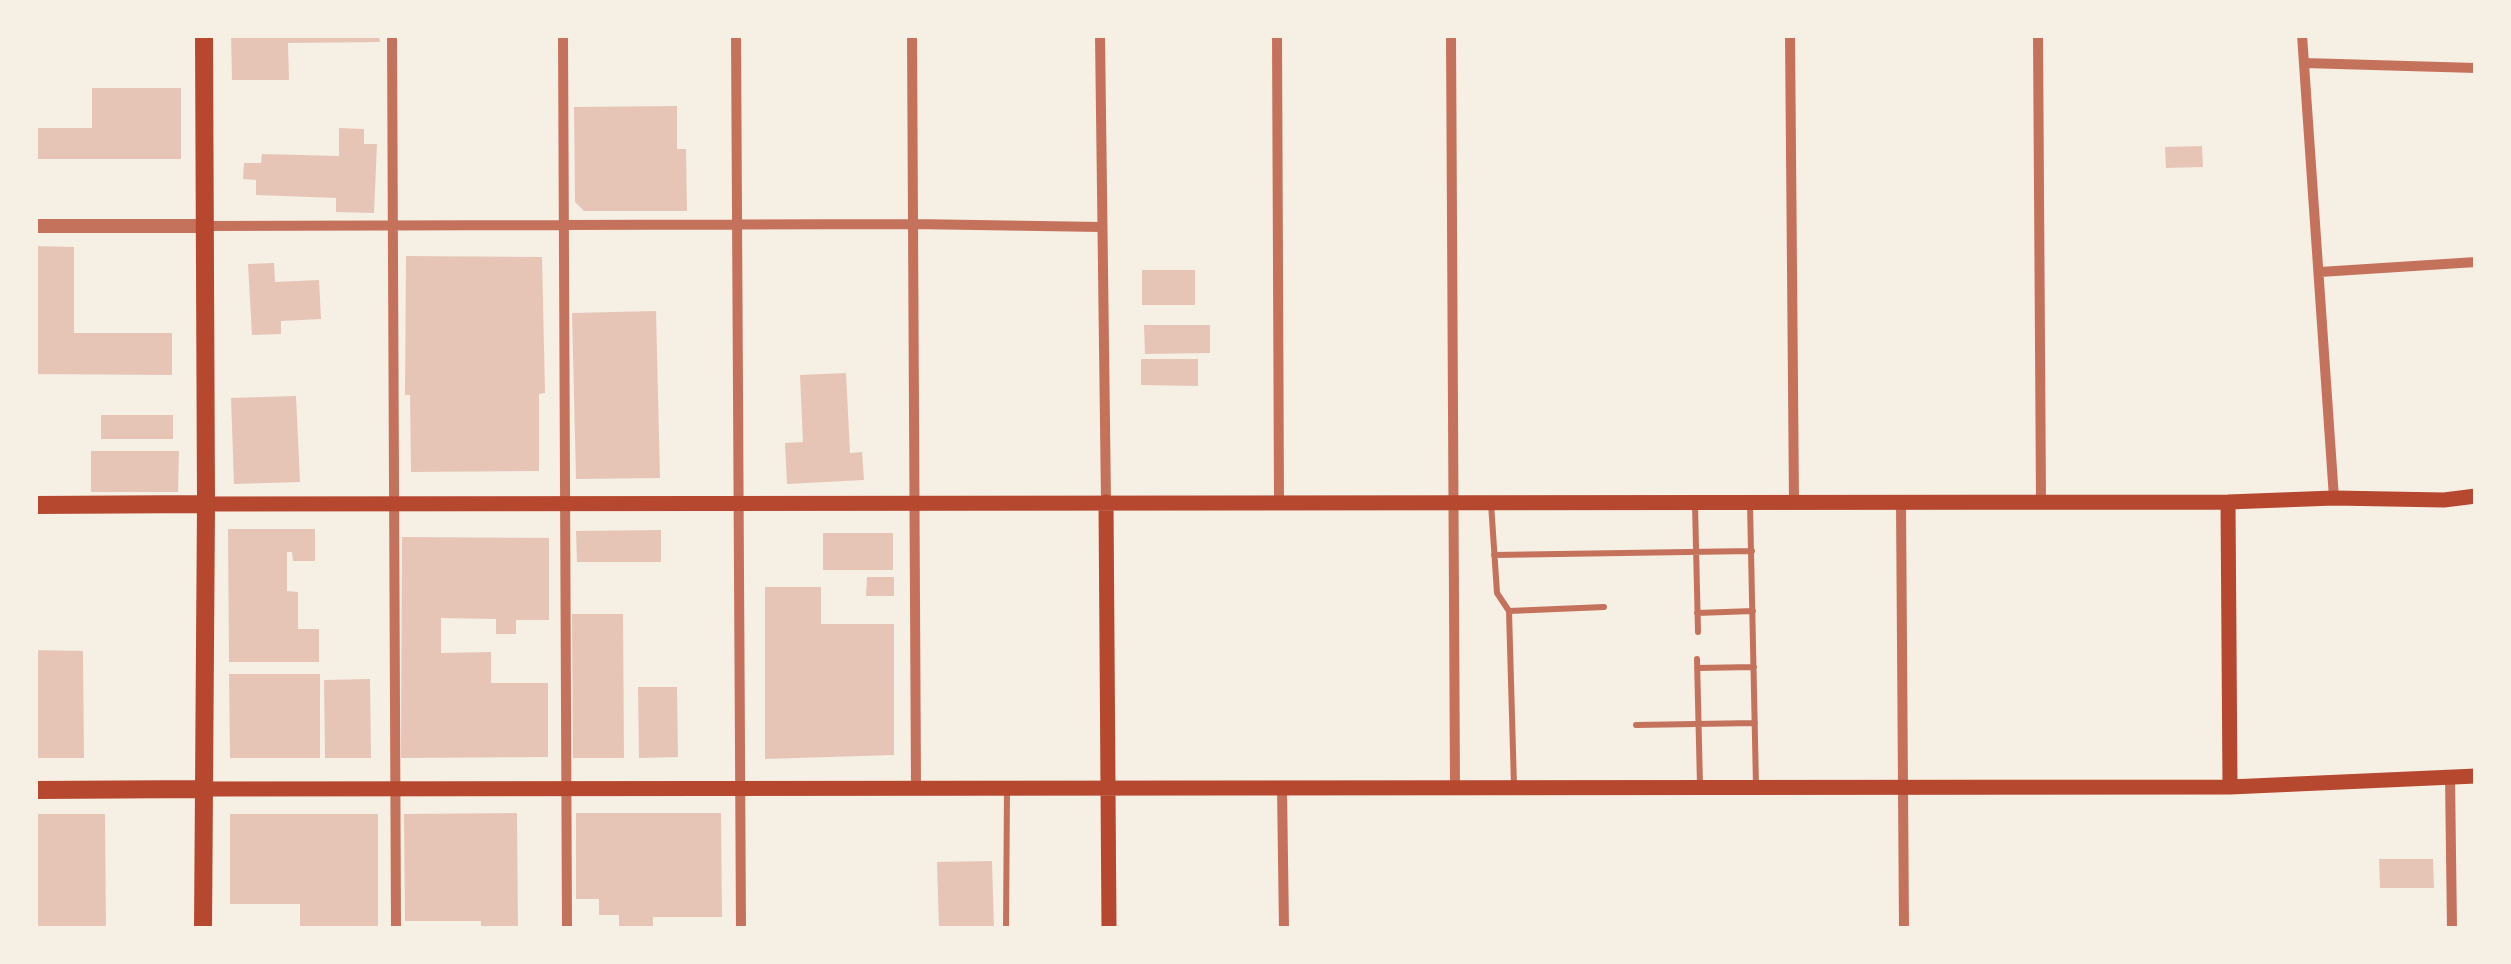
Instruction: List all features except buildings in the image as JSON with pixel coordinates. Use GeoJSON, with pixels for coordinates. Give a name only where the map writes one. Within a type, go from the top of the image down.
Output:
{"type":"FeatureCollection","features":[{"type":"Feature","properties":{"kind":"main road"},"geometry":{"type":"LineString","coordinates":[[204,35],[204,929]]}},
{"type":"Feature","properties":{"kind":"main road"},"geometry":{"type":"LineString","coordinates":[[35,505],[2228,502],[2334,498],[2444,500],[2476,496]]}},
{"type":"Feature","properties":{"kind":"main road"},"geometry":{"type":"LineString","coordinates":[[1106,502],[1110,929]]}},
{"type":"Feature","properties":{"kind":"main road"},"geometry":{"type":"LineString","coordinates":[[2228,502],[2230,787]]}},
{"type":"Feature","properties":{"kind":"main road"},"geometry":{"type":"LineString","coordinates":[[35,790],[2230,787],[2476,776]]}},
{"type":"Feature","properties":{"kind":"street"},"geometry":{"type":"LineString","coordinates":[[392,35],[396,929]]}},
{"type":"Feature","properties":{"kind":"street"},"geometry":{"type":"LineString","coordinates":[[563,35],[567,929]]}},
{"type":"Feature","properties":{"kind":"street"},"geometry":{"type":"LineString","coordinates":[[736,35],[741,929]]}},
{"type":"Feature","properties":{"kind":"street"},"geometry":{"type":"LineString","coordinates":[[912,35],[916,788]]}},
{"type":"Feature","properties":{"kind":"street"},"geometry":{"type":"LineString","coordinates":[[1100,35],[1106,502]]}},
{"type":"Feature","properties":{"kind":"street"},"geometry":{"type":"LineString","coordinates":[[1276,35],[1279,503]]}},
{"type":"Feature","properties":{"kind":"street"},"geometry":{"type":"LineString","coordinates":[[1450,35],[1455,788]]}},
{"type":"Feature","properties":{"kind":"street"},"geometry":{"type":"LineString","coordinates":[[1790,35],[1794,502]]}},
{"type":"Feature","properties":{"kind":"street"},"geometry":{"type":"LineString","coordinates":[[2038,35],[2041,502]]}},
{"type":"Feature","properties":{"kind":"street"},"geometry":{"type":"LineString","coordinates":[[2302,35],[2334,498]]}},
{"type":"Feature","properties":{"kind":"street"},"geometry":{"type":"LineString","coordinates":[[2304,63],[2476,68]]}},
{"type":"Feature","properties":{"kind":"street"},"geometry":{"type":"LineString","coordinates":[[35,226],[1101,227]]}},
{"type":"Feature","properties":{"kind":"street"},"geometry":{"type":"LineString","coordinates":[[2320,272],[2476,262]]}},
{"type":"Feature","properties":{"kind":"street"},"geometry":{"type":"LineString","coordinates":[[1901,502],[1904,929]]}},
{"type":"Feature","properties":{"kind":"street"},"geometry":{"type":"LineString","coordinates":[[2450,776],[2452,929]]}},
{"type":"Feature","properties":{"kind":"street"},"geometry":{"type":"LineString","coordinates":[[1282,788],[1284,929]]}},
{"type":"Feature","properties":{"kind":"lane"},"geometry":{"type":"LineString","coordinates":[[1490,502],[1497,593],[1508,611],[1514,788]]}},
{"type":"Feature","properties":{"kind":"lane"},"geometry":{"type":"LineString","coordinates":[[1695,502],[1698,632]]}},
{"type":"Feature","properties":{"kind":"lane"},"geometry":{"type":"LineString","coordinates":[[1750,502],[1756,787]]}},
{"type":"Feature","properties":{"kind":"lane"},"geometry":{"type":"LineString","coordinates":[[1494,556],[1752,551]]}},
{"type":"Feature","properties":{"kind":"lane"},"geometry":{"type":"LineString","coordinates":[[1508,611],[1604,607]]}},
{"type":"Feature","properties":{"kind":"lane"},"geometry":{"type":"LineString","coordinates":[[1697,613],[1753,611]]}},
{"type":"Feature","properties":{"kind":"lane"},"geometry":{"type":"LineString","coordinates":[[1697,658],[1700,788]]}},
{"type":"Feature","properties":{"kind":"lane"},"geometry":{"type":"LineString","coordinates":[[1697,668],[1754,667]]}},
{"type":"Feature","properties":{"kind":"lane"},"geometry":{"type":"LineString","coordinates":[[1636,725],[1755,724]]}},
{"type":"Feature","properties":{"kind":"lane"},"geometry":{"type":"LineString","coordinates":[[1006,929],[1007,788]]}}]}
